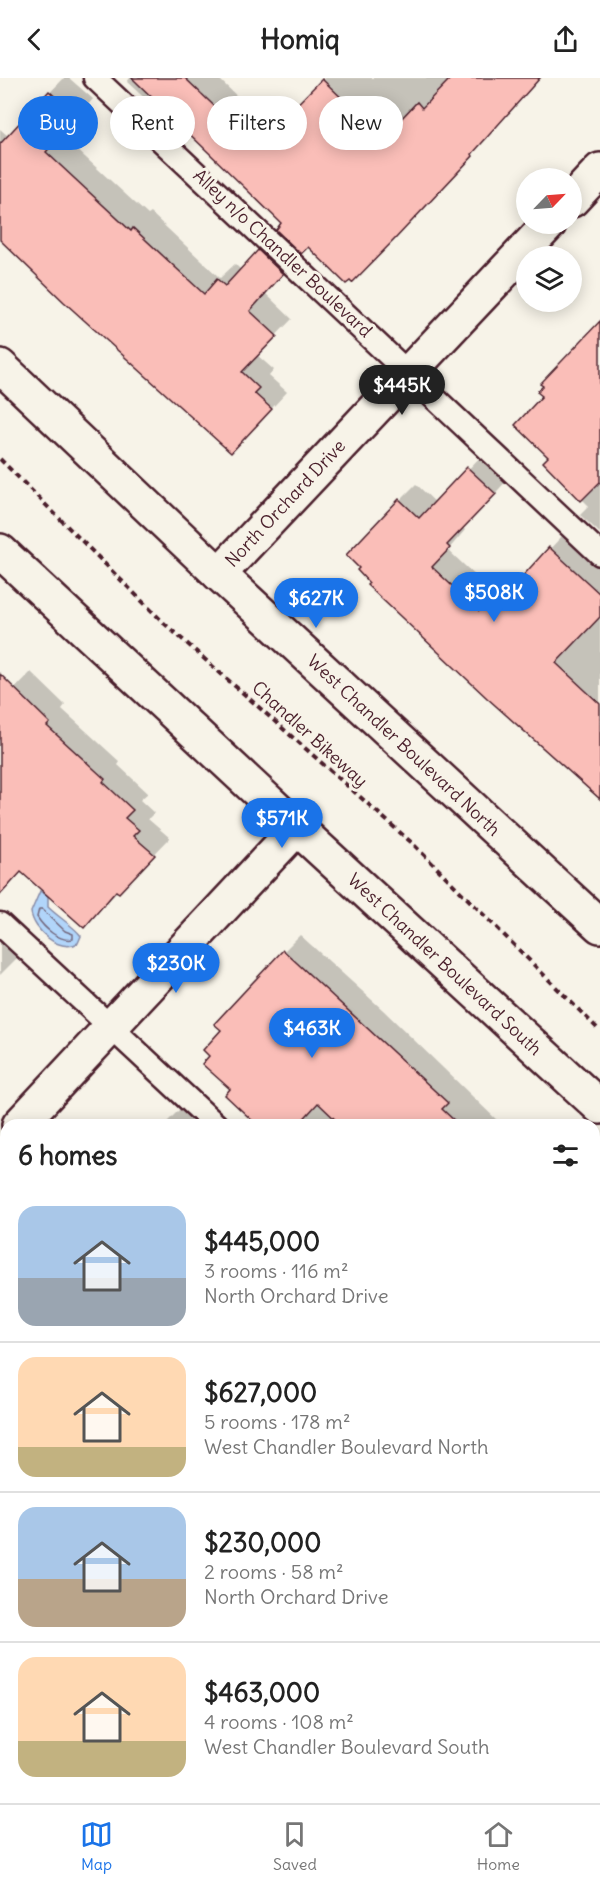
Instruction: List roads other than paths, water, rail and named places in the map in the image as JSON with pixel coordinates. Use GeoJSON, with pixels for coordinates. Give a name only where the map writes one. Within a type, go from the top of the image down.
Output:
{"type":"FeatureCollection","features":[{"type":"Feature","properties":{"kind":"main road"},"geometry":{"type":"LineString","coordinates":[[582,189],[600,170]]}},
{"type":"Feature","properties":{"kind":"main road","name":"North Orchard Drive"},"geometry":{"type":"LineString","coordinates":[[219,574],[539,234]]}},
{"type":"Feature","properties":{"kind":"main road","name":"West Chandler Boulevard North"},"geometry":{"type":"LineString","coordinates":[[0,366],[219,574],[600,926]]}},
{"type":"Feature","properties":{"kind":"main road","name":"West Chandler Boulevard South"},"geometry":{"type":"LineString","coordinates":[[0,551],[600,1107]]}},
{"type":"Feature","properties":{"kind":"main road"},"geometry":{"type":"LineString","coordinates":[[25,1119],[297,828]]}},
{"type":"Feature","properties":{"kind":"lane","name":"Alley n/o Chandler Boulevard"},"geometry":{"type":"LineString","coordinates":[[95,78],[409,371],[600,554]]}},
{"type":"Feature","properties":{"kind":"lane"},"geometry":{"type":"LineString","coordinates":[[0,924],[210,1119]]}},
{"type":"Feature","properties":{"kind":"water"},"geometry":{"type":"Polygon","coordinates":[[[40,891],[48,896],[48,907],[81,936],[78,943],[71,946],[63,945],[42,933],[31,912],[40,891]]]}}]}
